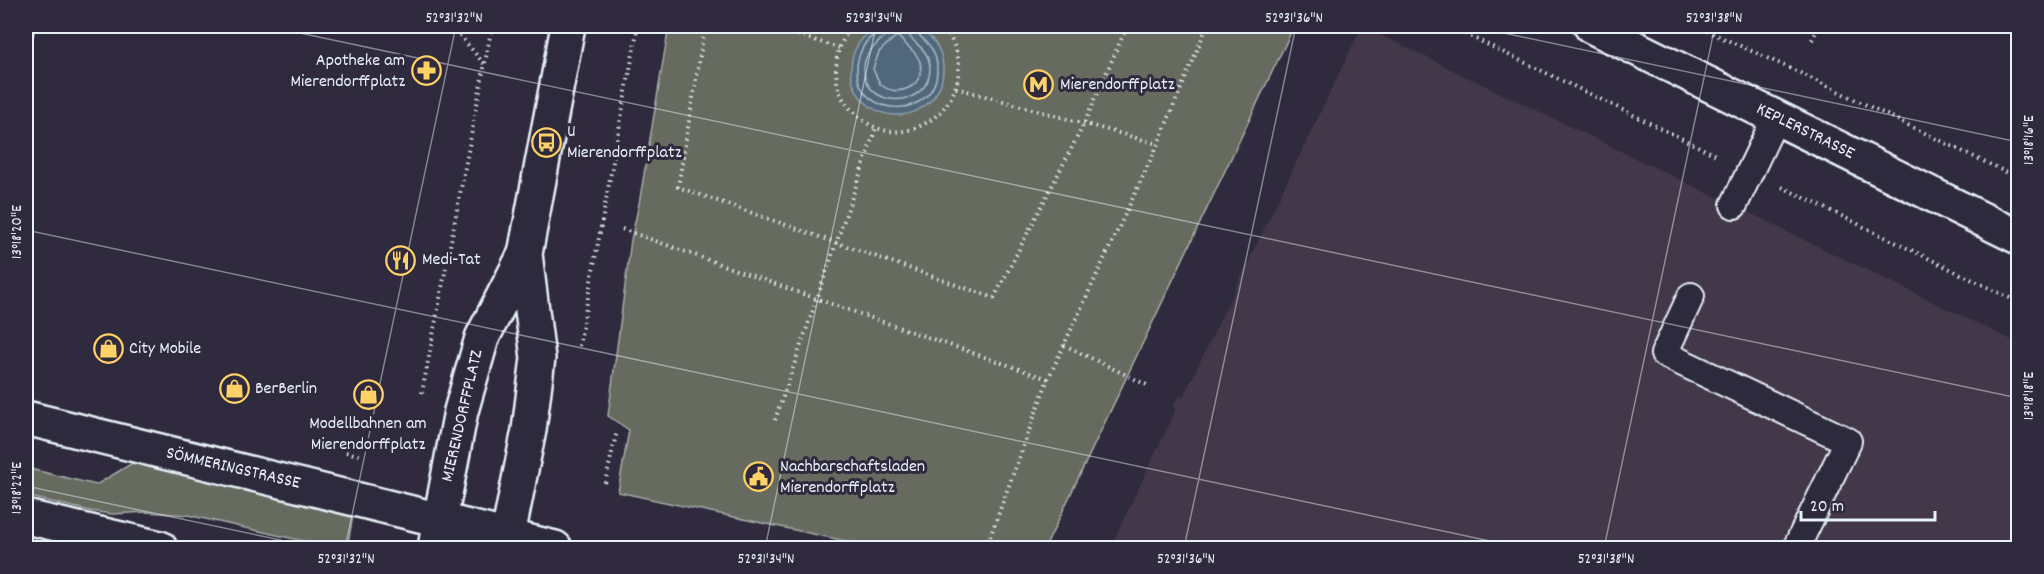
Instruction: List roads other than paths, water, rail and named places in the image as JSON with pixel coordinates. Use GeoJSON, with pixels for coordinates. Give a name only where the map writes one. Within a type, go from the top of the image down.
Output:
{"type":"FeatureCollection","features":[{"type":"Feature","properties":{"kind":"street","name":"MIERENDORFFPLATZ"},"geometry":{"type":"LineString","coordinates":[[438,534],[461,411],[482,338],[525,254],[568,26]]}},
{"type":"Feature","properties":{"kind":"street","name":"KEPLERSTRASSE"},"geometry":{"type":"LineString","coordinates":[[1591,26],[2019,237]]}},
{"type":"Feature","properties":{"kind":"street","name":"MIERENDORFFPLATZ"},"geometry":{"type":"LineString","coordinates":[[507,542],[529,430],[538,358],[525,254]]}},
{"type":"Feature","properties":{"kind":"street","name":"SÖMMERINGSTRASSE"},"geometry":{"type":"LineString","coordinates":[[26,418],[438,534]]}},
{"type":"Feature","properties":{"kind":"street"},"geometry":{"type":"LineString","coordinates":[[26,517],[160,549]]}},
{"type":"Feature","properties":{"kind":"street"},"geometry":{"type":"LineString","coordinates":[[438,534],[555,549]]}},
{"type":"Feature","properties":{"kind":"lane"},"geometry":{"type":"LineString","coordinates":[[1734,205],[1776,117]]}},
{"type":"Feature","properties":{"kind":"lane"},"geometry":{"type":"LineString","coordinates":[[1691,296],[1664,354],[1848,441],[1796,549]]}},
{"type":"Feature","properties":{"kind":"water"},"geometry":{"type":"Polygon","coordinates":[[[897,23],[915,27],[929,37],[939,51],[943,69],[939,87],[929,101],[915,111],[897,115],[879,111],[865,101],[855,87],[851,69],[855,51],[865,37],[879,27],[897,23]]]}},
{"type":"Feature","properties":{"kind":"place","name":"Apotheke am Mierendorffplatz"},"geometry":{"type":"Point","coordinates":[426,71]}},
{"type":"Feature","properties":{"kind":"place","name":"Mierendorffplatz"},"geometry":{"type":"Point","coordinates":[1039,85]}},
{"type":"Feature","properties":{"kind":"place","name":"U Mierendorffplatz"},"geometry":{"type":"Point","coordinates":[546,142]}},
{"type":"Feature","properties":{"kind":"place","name":"Medi-Tat"},"geometry":{"type":"Point","coordinates":[401,260]}},
{"type":"Feature","properties":{"kind":"place","name":"City Mobile"},"geometry":{"type":"Point","coordinates":[108,349]}},
{"type":"Feature","properties":{"kind":"place","name":"BerBerlin"},"geometry":{"type":"Point","coordinates":[234,389]}},
{"type":"Feature","properties":{"kind":"place","name":"Modellbahnen am Mierendorffplatz"},"geometry":{"type":"Point","coordinates":[368,395]}},
{"type":"Feature","properties":{"kind":"place","name":"Nachbarschaftsladen Mierendorffplatz"},"geometry":{"type":"Point","coordinates":[759,477]}}]}
